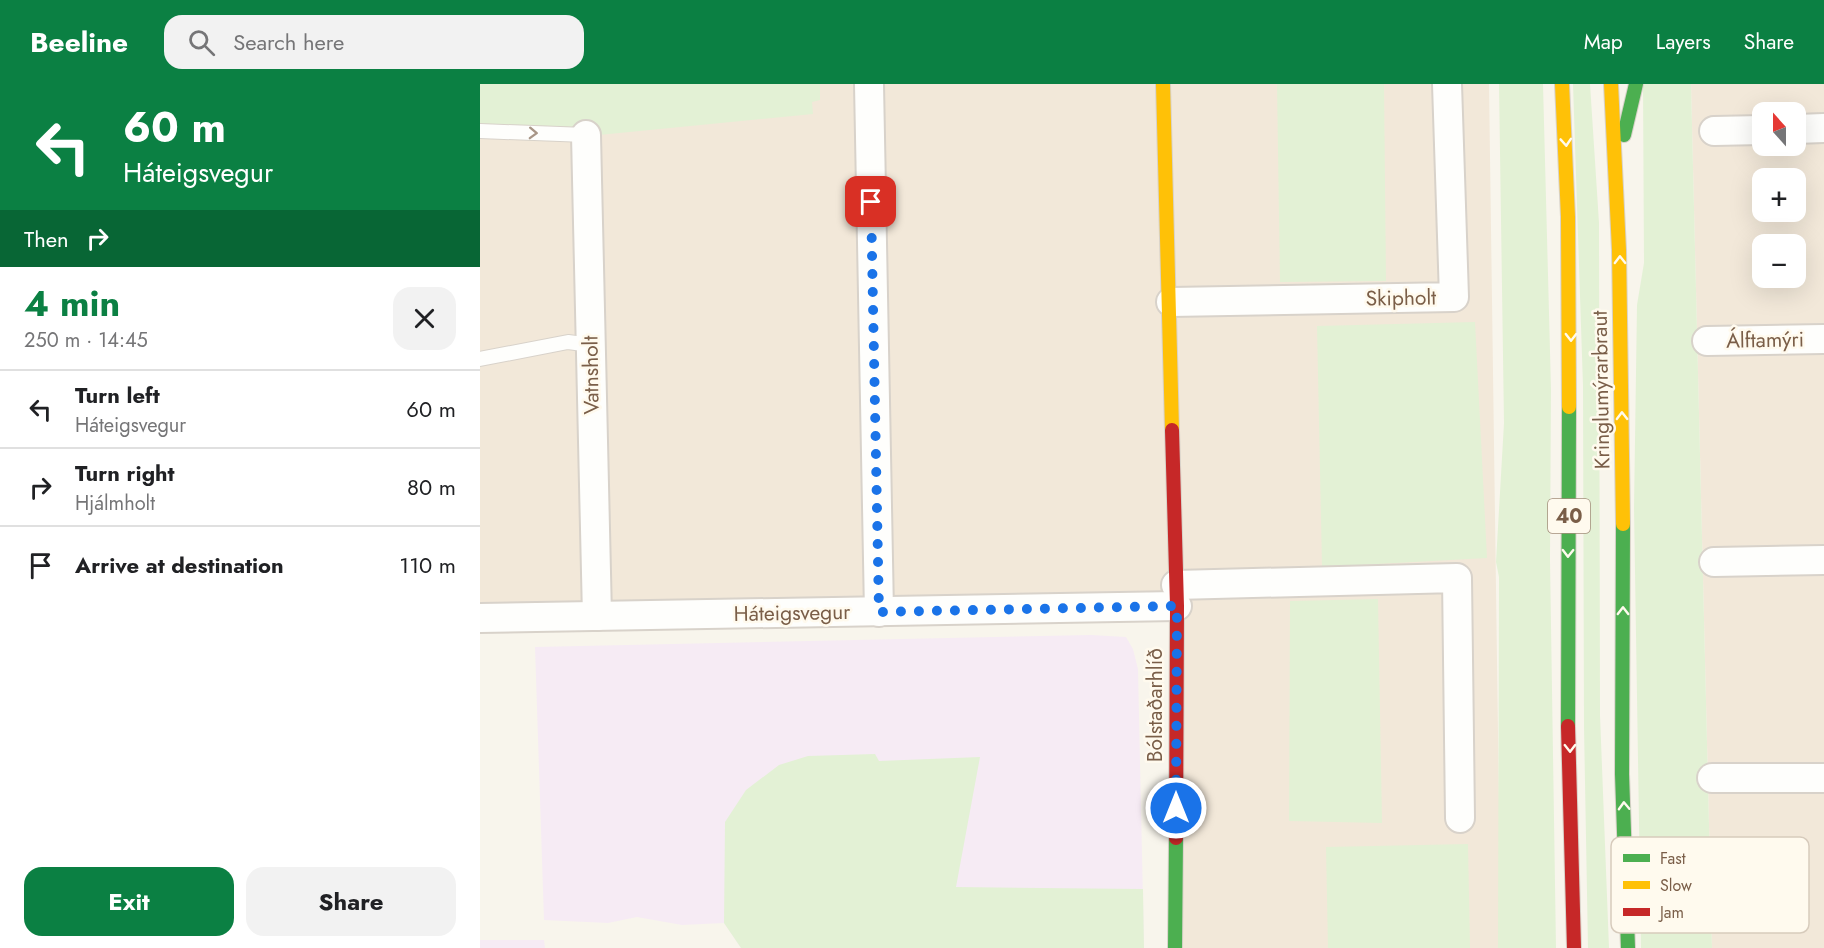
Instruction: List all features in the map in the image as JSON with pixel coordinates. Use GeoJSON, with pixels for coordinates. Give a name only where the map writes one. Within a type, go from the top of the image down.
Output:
{"type":"FeatureCollection","features":[{"type":"Feature","properties":{"kind":"main road"},"geometry":{"type":"LineString","coordinates":[[1163,84],[1171,302],[1177,596]]}},
{"type":"Feature","properties":{"kind":"main road","name":"Kringlumýrarbraut"},"geometry":{"type":"LineString","coordinates":[[1562,84],[1568,167],[1571,334],[1567,620],[1574,948]]}},
{"type":"Feature","properties":{"kind":"main road","name":"Kringlumýrarbraut"},"geometry":{"type":"LineString","coordinates":[[1611,84],[1619,193],[1624,503],[1622,751],[1625,837]]}},
{"type":"Feature","properties":{"kind":"main road"},"geometry":{"type":"LineString","coordinates":[[1619,193],[1625,126],[1636,84]]}},
{"type":"Feature","properties":{"kind":"main road","name":"Bólstaðarhlíð"},"geometry":{"type":"LineString","coordinates":[[1175,948],[1177,596]]}},
{"type":"Feature","properties":{"kind":"main road","name":"Kringlumýrarbraut"},"geometry":{"type":"LineString","coordinates":[[1628,933],[1628,948]]}},
{"type":"Feature","properties":{"kind":"street"},"geometry":{"type":"LineString","coordinates":[[869,84],[879,612]]}},
{"type":"Feature","properties":{"kind":"street","name":"Skipholt"},"geometry":{"type":"LineString","coordinates":[[1171,302],[1454,297],[1447,84]]}},
{"type":"Feature","properties":{"kind":"street"},"geometry":{"type":"LineString","coordinates":[[1806,129],[1824,128]]}},
{"type":"Feature","properties":{"kind":"street"},"geometry":{"type":"LineString","coordinates":[[1714,131],[1752,130]]}},
{"type":"Feature","properties":{"kind":"street","name":"Vatnsholt"},"geometry":{"type":"LineString","coordinates":[[586,135],[597,616]]}},
{"type":"Feature","properties":{"kind":"street","name":"Álftamýri"},"geometry":{"type":"LineString","coordinates":[[1707,341],[1824,339]]}},
{"type":"Feature","properties":{"kind":"street"},"geometry":{"type":"LineString","coordinates":[[1713,562],[1824,560]]}},
{"type":"Feature","properties":{"kind":"street","name":"Háteigsvegur"},"geometry":{"type":"LineString","coordinates":[[480,618],[879,612],[1458,578],[1460,818]]}},
{"type":"Feature","properties":{"kind":"street"},"geometry":{"type":"LineString","coordinates":[[1712,778],[1824,778]]}},
{"type":"Feature","properties":{"kind":"lane"},"geometry":{"type":"LineString","coordinates":[[480,131],[586,135]]}},
{"type":"Feature","properties":{"kind":"lane"},"geometry":{"type":"LineString","coordinates":[[480,358],[568,342],[591,345]]}},
{"type":"Feature","properties":{"kind":"shaded area"},"geometry":{"type":"Polygon","coordinates":[[[480,84],[1489,84],[1501,948],[1169,948],[1175,611],[480,620],[480,84]]]}},
{"type":"Feature","properties":{"kind":"shaded area"},"geometry":{"type":"Polygon","coordinates":[[[1691,84],[1824,84],[1824,948],[1712,948],[1712,933],[1809,933],[1809,837],[1709,837],[1691,84]]]}},
{"type":"Feature","properties":{"kind":"shaded area"},"geometry":{"type":"Polygon","coordinates":[[[1091,635],[1126,637],[1133,649],[1138,669],[1144,948],[741,948],[724,923],[682,925],[637,917],[608,923],[544,920],[535,647],[1091,635]]]}},
{"type":"Feature","properties":{"kind":"shaded area"},"geometry":{"type":"Polygon","coordinates":[[[480,940],[544,940],[545,948],[480,948],[480,940]]]}},
{"type":"Feature","properties":{"kind":"green space"},"geometry":{"type":"Polygon","coordinates":[[[480,84],[820,84],[820,100],[812,102],[813,114],[538,141],[480,137],[480,84]]]}},
{"type":"Feature","properties":{"kind":"green space"},"geometry":{"type":"Polygon","coordinates":[[[1277,84],[1384,84],[1386,281],[1280,282],[1277,84]]]}},
{"type":"Feature","properties":{"kind":"green space"},"geometry":{"type":"Polygon","coordinates":[[[1499,84],[1543,84],[1551,389],[1550,560],[1556,948],[1498,948],[1499,577],[1496,562],[1504,423],[1499,84]]]}},
{"type":"Feature","properties":{"kind":"green space"},"geometry":{"type":"Polygon","coordinates":[[[1573,84],[1590,84],[1599,223],[1600,715],[1609,948],[1588,948],[1584,727],[1583,386],[1573,84]]]}},
{"type":"Feature","properties":{"kind":"green space"},"geometry":{"type":"Polygon","coordinates":[[[1643,84],[1691,84],[1709,837],[1639,837],[1634,508],[1637,305],[1644,263],[1643,84]]]}},
{"type":"Feature","properties":{"kind":"green space"},"geometry":{"type":"Polygon","coordinates":[[[1475,322],[1487,558],[1322,567],[1317,326],[1475,322]]]}},
{"type":"Feature","properties":{"kind":"green space"},"geometry":{"type":"Polygon","coordinates":[[[1378,599],[1382,823],[1289,821],[1290,601],[1378,599]]]}},
{"type":"Feature","properties":{"kind":"green space"},"geometry":{"type":"Polygon","coordinates":[[[875,754],[879,761],[980,757],[956,887],[1143,889],[1144,948],[741,948],[724,923],[725,822],[746,790],[779,765],[808,756],[875,754]]]}},
{"type":"Feature","properties":{"kind":"green space"},"geometry":{"type":"Polygon","coordinates":[[[1468,844],[1470,948],[1328,948],[1326,847],[1468,844]]]}},
{"type":"Feature","properties":{"kind":"green space"},"geometry":{"type":"Polygon","coordinates":[[[1641,933],[1712,933],[1712,948],[1641,948],[1641,933]]]}},
{"type":"Feature","properties":{"kind":"traffic: fast"},"geometry":{"type":"LineString","coordinates":[[1624,135],[1636,84]]}},
{"type":"Feature","properties":{"kind":"traffic: fast"},"geometry":{"type":"LineString","coordinates":[[1568,726],[1569,407]]}},
{"type":"Feature","properties":{"kind":"traffic: fast"},"geometry":{"type":"LineString","coordinates":[[1623,524],[1622,774],[1624,837]]}},
{"type":"Feature","properties":{"kind":"traffic: fast"},"geometry":{"type":"LineString","coordinates":[[1175,948],[1176,838]]}},
{"type":"Feature","properties":{"kind":"traffic: fast"},"geometry":{"type":"LineString","coordinates":[[1627,933],[1628,948]]}},
{"type":"Feature","properties":{"kind":"traffic: slow"},"geometry":{"type":"LineString","coordinates":[[1163,84],[1172,430]]}},
{"type":"Feature","properties":{"kind":"traffic: slow"},"geometry":{"type":"LineString","coordinates":[[1562,84],[1568,217],[1569,407]]}},
{"type":"Feature","properties":{"kind":"traffic: slow"},"geometry":{"type":"LineString","coordinates":[[1611,84],[1619,250],[1623,524]]}},
{"type":"Feature","properties":{"kind":"traffic: jam"},"geometry":{"type":"LineString","coordinates":[[1172,430],[1177,606],[1176,838]]}},
{"type":"Feature","properties":{"kind":"traffic: jam"},"geometry":{"type":"LineString","coordinates":[[1568,726],[1574,948]]}},
{"type":"Feature","properties":{"kind":"route"},"geometry":{"type":"LineString","coordinates":[[871,202],[879,612],[1177,606],[1176,808]]}}]}
